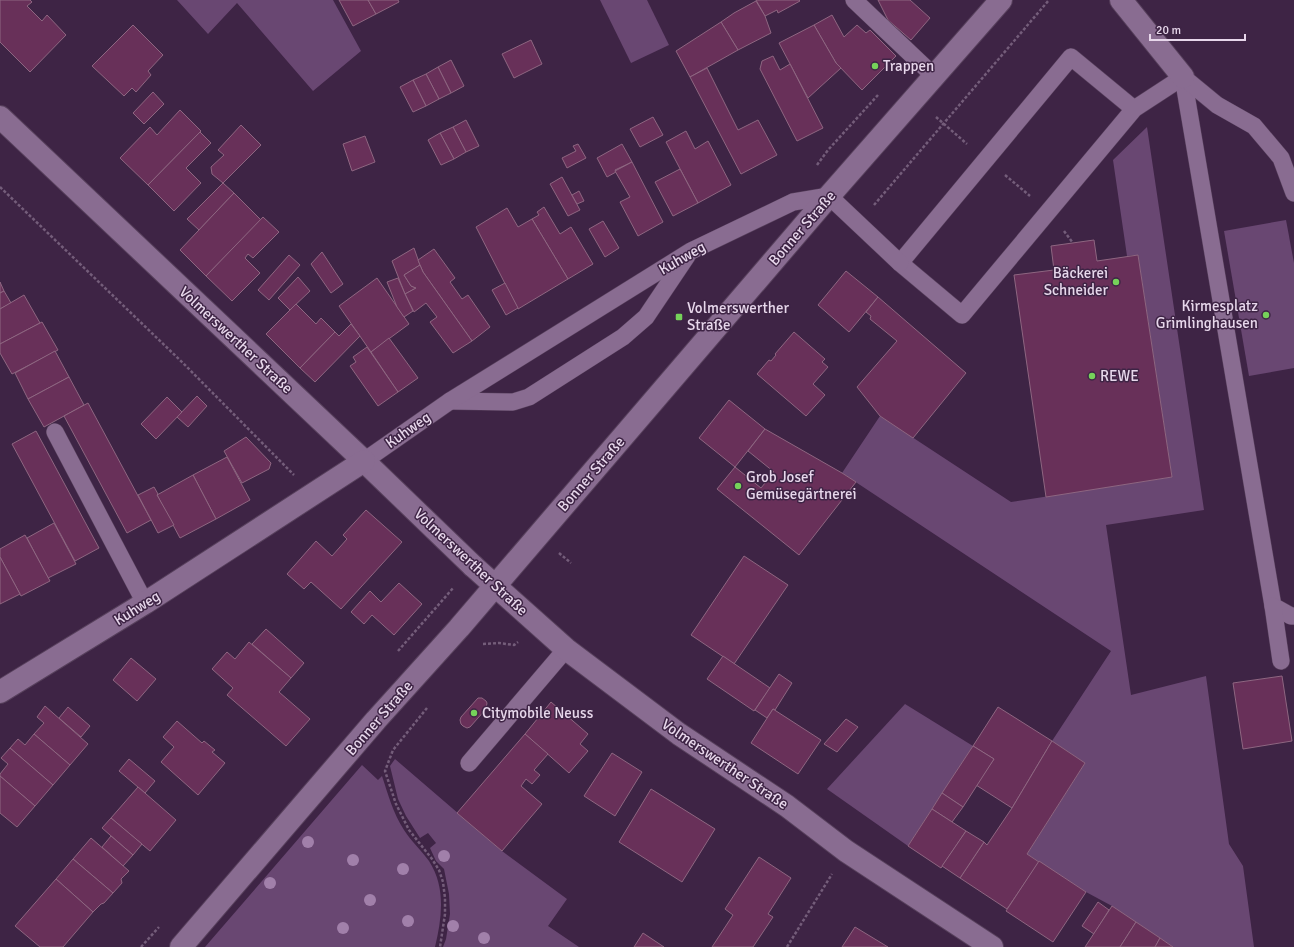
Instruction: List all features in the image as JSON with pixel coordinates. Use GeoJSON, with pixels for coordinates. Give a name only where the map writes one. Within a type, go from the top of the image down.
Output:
{"type":"FeatureCollection","features":[{"type":"Feature","properties":{"kind":"street","name":"Bonner Straße"},"geometry":{"type":"LineString","coordinates":[[181,947],[376,720],[495,586],[829,196],[1001,0]]}},
{"type":"Feature","properties":{"kind":"street"},"geometry":{"type":"LineString","coordinates":[[1121,0],[1183,77]]}},
{"type":"Feature","properties":{"kind":"street","name":"Volmerswerther Straße"},"geometry":{"type":"LineString","coordinates":[[0,117],[473,566],[566,649],[679,734],[787,806],[846,852],[992,947]]}},
{"type":"Feature","properties":{"kind":"street","name":"Kuhweg"},"geometry":{"type":"LineString","coordinates":[[0,692],[145,603],[364,461]]}},
{"type":"Feature","properties":{"kind":"lane"},"geometry":{"type":"LineString","coordinates":[[854,0],[934,76]]}},
{"type":"Feature","properties":{"kind":"lane"},"geometry":{"type":"LineString","coordinates":[[900,263],[1071,57],[1134,109]]}},
{"type":"Feature","properties":{"kind":"lane"},"geometry":{"type":"LineString","coordinates":[[829,196],[900,263],[962,315],[1134,109],[1183,77]]}},
{"type":"Feature","properties":{"kind":"lane"},"geometry":{"type":"LineString","coordinates":[[1183,77],[1217,106],[1254,126],[1281,158],[1294,193]]}},
{"type":"Feature","properties":{"kind":"lane"},"geometry":{"type":"LineString","coordinates":[[1183,77],[1281,662]]}},
{"type":"Feature","properties":{"kind":"lane","name":"Kuhweg"},"geometry":{"type":"LineString","coordinates":[[364,461],[450,401],[691,251],[793,202],[829,196]]}},
{"type":"Feature","properties":{"kind":"lane"},"geometry":{"type":"LineString","coordinates":[[450,401],[513,402],[529,397],[623,338],[646,317],[691,251]]}},
{"type":"Feature","properties":{"kind":"lane"},"geometry":{"type":"LineString","coordinates":[[55,432],[145,603]]}},
{"type":"Feature","properties":{"kind":"lane"},"geometry":{"type":"LineString","coordinates":[[1272,606],[1291,616],[1294,616]]}},
{"type":"Feature","properties":{"kind":"lane"},"geometry":{"type":"LineString","coordinates":[[469,763],[566,649]]}},
{"type":"Feature","properties":{"kind":"path"},"geometry":{"type":"LineString","coordinates":[[872,207],[1049,0]]}},
{"type":"Feature","properties":{"kind":"path"},"geometry":{"type":"LineString","coordinates":[[953,132],[1048,212],[1074,243]]}},
{"type":"Feature","properties":{"kind":"path"},"geometry":{"type":"LineString","coordinates":[[0,187],[177,358],[313,494]]}},
{"type":"Feature","properties":{"kind":"path"},"geometry":{"type":"LineString","coordinates":[[479,645],[499,643],[514,645],[536,623]]}},
{"type":"Feature","properties":{"kind":"path"},"geometry":{"type":"LineString","coordinates":[[428,706],[393,750],[385,771],[396,804],[409,830],[432,859],[441,876],[445,898],[445,914],[440,947]]}},
{"type":"Feature","properties":{"kind":"path"},"geometry":{"type":"LineString","coordinates":[[787,947],[846,852]]}},
{"type":"Feature","properties":{"kind":"shaded area"},"geometry":{"type":"Polygon","coordinates":[[[177,0],[333,0],[361,51],[313,91],[237,3],[208,34],[177,0]]]}},
{"type":"Feature","properties":{"kind":"shaded area"},"geometry":{"type":"Polygon","coordinates":[[[600,0],[647,0],[669,45],[631,63],[600,0]]]}},
{"type":"Feature","properties":{"kind":"shaded area"},"geometry":{"type":"Polygon","coordinates":[[[1147,127],[1204,510],[1106,525],[1131,695],[1206,676],[1229,844],[1243,866],[1254,947],[1173,947],[1112,906],[1086,892],[1027,854],[1085,763],[1052,741],[1111,651],[842,473],[880,416],[1011,502],[1172,477],[1138,255],[1127,256],[1113,160],[1147,127]]]}},
{"type":"Feature","properties":{"kind":"shaded area","name":"Kirmesplatz Grimlinghausen"},"geometry":{"type":"Polygon","coordinates":[[[1286,220],[1294,263],[1294,368],[1249,376],[1224,231],[1286,220]]]}},
{"type":"Feature","properties":{"kind":"shaded area"},"geometry":{"type":"Polygon","coordinates":[[[905,704],[973,746],[908,846],[827,789],[905,704]]]}},
{"type":"Feature","properties":{"kind":"shaded area"},"geometry":{"type":"Polygon","coordinates":[[[395,759],[502,851],[567,899],[548,926],[579,947],[443,947],[446,939],[450,914],[449,894],[444,869],[436,861],[430,848],[436,843],[428,833],[420,838],[406,816],[398,799],[390,766],[395,759]]]}},
{"type":"Feature","properties":{"kind":"shaded area"},"geometry":{"type":"Polygon","coordinates":[[[362,765],[378,780],[382,776],[400,824],[429,861],[434,871],[438,881],[441,903],[441,914],[435,947],[205,947],[362,765]]]}},
{"type":"Feature","properties":{"kind":"building"},"geometry":{"type":"Polygon","coordinates":[[[0,0],[30,0],[32,2],[27,6],[42,21],[47,15],[66,35],[30,72],[0,42],[0,0]]]}},
{"type":"Feature","properties":{"kind":"building"},"geometry":{"type":"Polygon","coordinates":[[[339,0],[368,0],[376,14],[353,26],[339,0]]]}},
{"type":"Feature","properties":{"kind":"building"},"geometry":{"type":"Polygon","coordinates":[[[368,0],[398,0],[399,2],[376,14],[368,0]]]}},
{"type":"Feature","properties":{"kind":"building"},"geometry":{"type":"Polygon","coordinates":[[[756,0],[800,1],[778,13],[777,10],[765,16],[756,0]]]}},
{"type":"Feature","properties":{"kind":"building"},"geometry":{"type":"Polygon","coordinates":[[[878,0],[910,0],[930,18],[911,40],[888,20],[878,0]]]}},
{"type":"Feature","properties":{"kind":"building"},"geometry":{"type":"Polygon","coordinates":[[[756,1],[765,16],[771,33],[738,50],[721,22],[756,1]]]}},
{"type":"Feature","properties":{"kind":"building"},"geometry":{"type":"Polygon","coordinates":[[[832,15],[844,37],[857,25],[866,33],[870,30],[896,56],[862,90],[836,63],[814,25],[832,15]]]}},
{"type":"Feature","properties":{"kind":"building"},"geometry":{"type":"Polygon","coordinates":[[[721,22],[738,50],[690,77],[676,51],[721,22]]]}},
{"type":"Feature","properties":{"kind":"building"},"geometry":{"type":"Polygon","coordinates":[[[133,25],[163,55],[148,71],[151,75],[136,92],[132,88],[124,96],[92,66],[133,25]]]}},
{"type":"Feature","properties":{"kind":"building"},"geometry":{"type":"Polygon","coordinates":[[[814,25],[836,63],[841,68],[808,98],[779,43],[814,25]]]}},
{"type":"Feature","properties":{"kind":"building"},"geometry":{"type":"Polygon","coordinates":[[[531,40],[542,64],[514,78],[502,54],[531,40]]]}},
{"type":"Feature","properties":{"kind":"building"},"geometry":{"type":"Polygon","coordinates":[[[773,56],[780,70],[790,64],[823,128],[797,141],[760,69],[762,61],[773,56]]]}},
{"type":"Feature","properties":{"kind":"building"},"geometry":{"type":"Polygon","coordinates":[[[451,60],[464,86],[451,93],[438,67],[451,60]]]}},
{"type":"Feature","properties":{"kind":"building"},"geometry":{"type":"Polygon","coordinates":[[[438,67],[451,93],[439,99],[426,74],[438,67]]]}},
{"type":"Feature","properties":{"kind":"building"},"geometry":{"type":"Polygon","coordinates":[[[707,68],[738,130],[758,120],[777,155],[741,174],[690,77],[707,68]]]}},
{"type":"Feature","properties":{"kind":"building"},"geometry":{"type":"Polygon","coordinates":[[[426,74],[439,99],[426,106],[413,80],[426,74]]]}},
{"type":"Feature","properties":{"kind":"building"},"geometry":{"type":"Polygon","coordinates":[[[413,80],[426,106],[413,112],[400,87],[413,80]]]}},
{"type":"Feature","properties":{"kind":"building"},"geometry":{"type":"Polygon","coordinates":[[[153,92],[164,104],[144,124],[133,113],[153,92]]]}},
{"type":"Feature","properties":{"kind":"building"},"geometry":{"type":"Polygon","coordinates":[[[180,110],[201,131],[148,185],[120,158],[150,127],[157,135],[180,110]]]}},
{"type":"Feature","properties":{"kind":"building"},"geometry":{"type":"Polygon","coordinates":[[[653,117],[663,135],[640,147],[630,129],[653,117]]]}},
{"type":"Feature","properties":{"kind":"building"},"geometry":{"type":"Polygon","coordinates":[[[466,120],[479,146],[466,152],[453,127],[466,120]]]}},
{"type":"Feature","properties":{"kind":"building"},"geometry":{"type":"Polygon","coordinates":[[[241,125],[261,145],[223,183],[212,174],[211,167],[224,155],[218,150],[241,125]]]}},
{"type":"Feature","properties":{"kind":"building"},"geometry":{"type":"Polygon","coordinates":[[[453,127],[466,152],[454,159],[440,133],[453,127]]]}},
{"type":"Feature","properties":{"kind":"building"},"geometry":{"type":"Polygon","coordinates":[[[686,131],[695,149],[708,141],[731,185],[698,203],[666,142],[686,131]]]}},
{"type":"Feature","properties":{"kind":"building"},"geometry":{"type":"Polygon","coordinates":[[[200,132],[211,143],[186,168],[201,183],[174,211],[148,185],[200,132]]]}},
{"type":"Feature","properties":{"kind":"building"},"geometry":{"type":"Polygon","coordinates":[[[440,133],[454,159],[441,165],[428,140],[440,133]]]}},
{"type":"Feature","properties":{"kind":"building"},"geometry":{"type":"Polygon","coordinates":[[[365,136],[375,162],[352,171],[343,144],[365,136]]]}},
{"type":"Feature","properties":{"kind":"building"},"geometry":{"type":"Polygon","coordinates":[[[578,144],[586,158],[567,168],[562,158],[576,151],[573,146],[578,144]]]}},
{"type":"Feature","properties":{"kind":"building"},"geometry":{"type":"Polygon","coordinates":[[[622,144],[632,162],[615,170],[616,172],[607,177],[597,158],[622,144]]]}},
{"type":"Feature","properties":{"kind":"building"},"geometry":{"type":"Polygon","coordinates":[[[632,162],[663,222],[638,236],[620,202],[630,197],[615,171],[632,162]]]}},
{"type":"Feature","properties":{"kind":"building"},"geometry":{"type":"Polygon","coordinates":[[[680,169],[698,203],[673,216],[655,182],[680,169]]]}},
{"type":"Feature","properties":{"kind":"building"},"geometry":{"type":"Polygon","coordinates":[[[562,177],[580,210],[568,216],[550,184],[562,177]]]}},
{"type":"Feature","properties":{"kind":"building"},"geometry":{"type":"Polygon","coordinates":[[[223,183],[234,193],[199,230],[187,219],[223,183]]]}},
{"type":"Feature","properties":{"kind":"building"},"geometry":{"type":"Polygon","coordinates":[[[579,191],[584,201],[577,204],[572,195],[579,191]]]}},
{"type":"Feature","properties":{"kind":"building"},"geometry":{"type":"Polygon","coordinates":[[[234,193],[261,220],[206,276],[180,250],[234,193]]]}},
{"type":"Feature","properties":{"kind":"building"},"geometry":{"type":"Polygon","coordinates":[[[544,207],[560,234],[571,227],[593,264],[568,279],[532,219],[539,215],[537,212],[544,207]]]}},
{"type":"Feature","properties":{"kind":"building"},"geometry":{"type":"Polygon","coordinates":[[[507,208],[518,227],[532,219],[568,279],[518,309],[476,227],[507,208]]]}},
{"type":"Feature","properties":{"kind":"building"},"geometry":{"type":"Polygon","coordinates":[[[263,217],[279,232],[253,258],[248,254],[245,258],[260,273],[232,301],[206,276],[263,217]]]}},
{"type":"Feature","properties":{"kind":"building"},"geometry":{"type":"Polygon","coordinates":[[[603,221],[619,248],[605,257],[589,229],[603,221]]]}},
{"type":"Feature","properties":{"kind":"building","name":"REWE"},"geometry":{"type":"Polygon","coordinates":[[[1094,240],[1097,261],[1138,255],[1172,477],[1046,497],[1014,275],[1054,270],[1051,246],[1094,240]]]}},
{"type":"Feature","properties":{"kind":"building"},"geometry":{"type":"Polygon","coordinates":[[[414,248],[420,265],[404,275],[411,286],[416,288],[405,294],[392,261],[414,248]]]}},
{"type":"Feature","properties":{"kind":"building"},"geometry":{"type":"Polygon","coordinates":[[[434,249],[455,278],[450,282],[462,299],[468,295],[490,327],[472,341],[423,272],[420,265],[418,260],[434,249]]]}},
{"type":"Feature","properties":{"kind":"building"},"geometry":{"type":"Polygon","coordinates":[[[322,252],[343,284],[331,293],[311,264],[322,252]]]}},
{"type":"Feature","properties":{"kind":"building"},"geometry":{"type":"Polygon","coordinates":[[[289,255],[300,265],[269,300],[258,290],[289,255]]]}},
{"type":"Feature","properties":{"kind":"building"},"geometry":{"type":"Polygon","coordinates":[[[420,265],[423,272],[472,341],[453,353],[430,322],[437,317],[426,303],[414,312],[405,294],[416,288],[411,286],[404,275],[420,265]]]}},
{"type":"Feature","properties":{"kind":"building"},"geometry":{"type":"Polygon","coordinates":[[[846,271],[878,297],[849,332],[818,305],[846,271]]]}},
{"type":"Feature","properties":{"kind":"building"},"geometry":{"type":"Polygon","coordinates":[[[298,277],[310,291],[290,310],[278,298],[298,277]]]}},
{"type":"Feature","properties":{"kind":"building"},"geometry":{"type":"Polygon","coordinates":[[[377,278],[409,324],[371,352],[339,306],[377,278]]]}},
{"type":"Feature","properties":{"kind":"building"},"geometry":{"type":"Polygon","coordinates":[[[398,278],[413,311],[404,317],[397,307],[387,282],[398,278]]]}},
{"type":"Feature","properties":{"kind":"building"},"geometry":{"type":"Polygon","coordinates":[[[0,282],[4,291],[0,293],[0,282]]]}},
{"type":"Feature","properties":{"kind":"building"},"geometry":{"type":"Polygon","coordinates":[[[505,283],[518,308],[506,315],[492,290],[505,283]]]}},
{"type":"Feature","properties":{"kind":"building"},"geometry":{"type":"Polygon","coordinates":[[[4,291],[11,303],[0,309],[0,293],[4,291]]]}},
{"type":"Feature","properties":{"kind":"building"},"geometry":{"type":"Polygon","coordinates":[[[24,295],[40,323],[0,344],[0,309],[24,295]]]}},
{"type":"Feature","properties":{"kind":"building"},"geometry":{"type":"Polygon","coordinates":[[[878,297],[966,373],[913,438],[880,416],[857,387],[897,341],[870,319],[871,316],[866,312],[878,297]]]}},
{"type":"Feature","properties":{"kind":"building"},"geometry":{"type":"Polygon","coordinates":[[[296,304],[316,324],[321,318],[335,332],[300,368],[266,334],[296,304]]]}},
{"type":"Feature","properties":{"kind":"building"},"geometry":{"type":"Polygon","coordinates":[[[42,322],[58,350],[12,374],[0,353],[0,344],[42,322]]]}},
{"type":"Feature","properties":{"kind":"building"},"geometry":{"type":"Polygon","coordinates":[[[351,324],[360,336],[315,382],[300,368],[335,332],[339,336],[351,324]]]}},
{"type":"Feature","properties":{"kind":"building"},"geometry":{"type":"Polygon","coordinates":[[[794,332],[825,359],[822,362],[828,367],[813,384],[825,395],[806,416],[757,374],[769,360],[771,361],[776,355],[775,354],[794,332]]]}},
{"type":"Feature","properties":{"kind":"building"},"geometry":{"type":"Polygon","coordinates":[[[389,338],[418,378],[398,392],[371,352],[389,338]]]}},
{"type":"Feature","properties":{"kind":"building"},"geometry":{"type":"Polygon","coordinates":[[[367,347],[398,392],[378,406],[350,366],[356,362],[353,357],[367,347]]]}},
{"type":"Feature","properties":{"kind":"building"},"geometry":{"type":"Polygon","coordinates":[[[55,351],[69,377],[28,399],[15,373],[55,351]]]}},
{"type":"Feature","properties":{"kind":"building"},"geometry":{"type":"Polygon","coordinates":[[[69,377],[84,405],[44,427],[28,399],[69,377]]]}},
{"type":"Feature","properties":{"kind":"building"},"geometry":{"type":"Polygon","coordinates":[[[197,396],[207,406],[188,427],[177,417],[197,396]]]}},
{"type":"Feature","properties":{"kind":"building"},"geometry":{"type":"Polygon","coordinates":[[[167,397],[182,412],[156,439],[141,424],[167,397]]]}},
{"type":"Feature","properties":{"kind":"building"},"geometry":{"type":"Polygon","coordinates":[[[729,400],[765,429],[735,467],[699,438],[729,400]]]}},
{"type":"Feature","properties":{"kind":"building"},"geometry":{"type":"Polygon","coordinates":[[[88,403],[151,520],[127,533],[64,416],[88,403]]]}},
{"type":"Feature","properties":{"kind":"building"},"geometry":{"type":"Polygon","coordinates":[[[765,429],[856,482],[799,555],[717,489],[735,467],[761,488],[774,472],[748,451],[765,429]]]}},
{"type":"Feature","properties":{"kind":"building"},"geometry":{"type":"Polygon","coordinates":[[[36,431],[99,548],[75,561],[12,444],[36,431]]]}},
{"type":"Feature","properties":{"kind":"building"},"geometry":{"type":"Polygon","coordinates":[[[246,437],[271,463],[269,469],[242,483],[224,451],[246,437]]]}},
{"type":"Feature","properties":{"kind":"building"},"geometry":{"type":"Polygon","coordinates":[[[227,457],[250,500],[216,519],[193,475],[227,457]]]}},
{"type":"Feature","properties":{"kind":"building"},"geometry":{"type":"Polygon","coordinates":[[[193,475],[216,519],[180,538],[157,495],[193,475]]]}},
{"type":"Feature","properties":{"kind":"building"},"geometry":{"type":"Polygon","coordinates":[[[154,487],[174,525],[158,533],[138,495],[154,487]]]}},
{"type":"Feature","properties":{"kind":"building"},"geometry":{"type":"Polygon","coordinates":[[[366,510],[402,542],[341,609],[311,582],[304,589],[287,574],[316,541],[332,556],[347,539],[343,535],[366,510]]]}},
{"type":"Feature","properties":{"kind":"building"},"geometry":{"type":"Polygon","coordinates":[[[54,523],[76,564],[48,578],[27,538],[54,523]]]}},
{"type":"Feature","properties":{"kind":"building"},"geometry":{"type":"Polygon","coordinates":[[[25,535],[50,581],[21,596],[0,557],[0,549],[25,535]]]}},
{"type":"Feature","properties":{"kind":"building"},"geometry":{"type":"Polygon","coordinates":[[[744,556],[788,585],[734,664],[691,635],[744,556]]]}},
{"type":"Feature","properties":{"kind":"building"},"geometry":{"type":"Polygon","coordinates":[[[0,557],[20,594],[0,604],[0,557]]]}},
{"type":"Feature","properties":{"kind":"building"},"geometry":{"type":"Polygon","coordinates":[[[399,583],[422,604],[394,635],[372,615],[364,624],[351,612],[370,591],[381,602],[399,583]]]}},
{"type":"Feature","properties":{"kind":"building"},"geometry":{"type":"Polygon","coordinates":[[[266,629],[304,663],[291,678],[252,644],[266,629]]]}},
{"type":"Feature","properties":{"kind":"building"},"geometry":{"type":"Polygon","coordinates":[[[249,642],[291,678],[279,692],[310,719],[286,746],[227,695],[233,688],[212,669],[227,652],[235,659],[249,642]]]}},
{"type":"Feature","properties":{"kind":"building"},"geometry":{"type":"Polygon","coordinates":[[[723,656],[770,688],[754,711],[707,679],[723,656]]]}},
{"type":"Feature","properties":{"kind":"building"},"geometry":{"type":"Polygon","coordinates":[[[131,658],[156,679],[137,701],[113,680],[131,658]]]}},
{"type":"Feature","properties":{"kind":"building"},"geometry":{"type":"Polygon","coordinates":[[[779,674],[792,683],[775,710],[773,709],[767,718],[755,710],[779,674]]]}},
{"type":"Feature","properties":{"kind":"building"},"geometry":{"type":"Polygon","coordinates":[[[1282,676],[1292,741],[1243,749],[1233,683],[1282,676]]]}},
{"type":"Feature","properties":{"kind":"building","name":"Citymobile Neuss"},"geometry":{"type":"Polygon","coordinates":[[[478,698],[482,698],[486,701],[486,709],[470,727],[467,728],[461,724],[461,717],[478,698]]]}},
{"type":"Feature","properties":{"kind":"building"},"geometry":{"type":"Polygon","coordinates":[[[551,702],[588,734],[580,744],[588,751],[569,773],[525,734],[551,702]]]}},
{"type":"Feature","properties":{"kind":"building"},"geometry":{"type":"Polygon","coordinates":[[[45,706],[88,744],[70,765],[34,734],[44,723],[37,717],[45,706]]]}},
{"type":"Feature","properties":{"kind":"building"},"geometry":{"type":"Polygon","coordinates":[[[68,707],[90,726],[81,737],[59,718],[68,707]]]}},
{"type":"Feature","properties":{"kind":"building"},"geometry":{"type":"Polygon","coordinates":[[[998,707],[1052,741],[1012,808],[976,785],[994,759],[973,746],[998,707]]]}},
{"type":"Feature","properties":{"kind":"building"},"geometry":{"type":"Polygon","coordinates":[[[773,709],[821,740],[798,774],[751,743],[773,709]]]}},
{"type":"Feature","properties":{"kind":"building"},"geometry":{"type":"Polygon","coordinates":[[[846,719],[858,727],[837,752],[824,744],[846,719]]]}},
{"type":"Feature","properties":{"kind":"building"},"geometry":{"type":"Polygon","coordinates":[[[177,721],[202,743],[204,741],[215,750],[212,752],[225,763],[198,795],[161,762],[174,747],[163,737],[177,721]]]}},
{"type":"Feature","properties":{"kind":"building"},"geometry":{"type":"Polygon","coordinates":[[[34,734],[70,765],[53,785],[10,748],[18,739],[25,745],[34,734]]]}},
{"type":"Feature","properties":{"kind":"building"},"geometry":{"type":"Polygon","coordinates":[[[525,734],[548,754],[534,770],[540,775],[532,784],[526,779],[521,786],[542,804],[502,851],[457,813],[525,734]]]}},
{"type":"Feature","properties":{"kind":"building"},"geometry":{"type":"Polygon","coordinates":[[[1052,741],[1085,763],[1027,854],[1039,862],[1007,909],[960,878],[984,842],[987,845],[1012,808],[1052,741]]]}},
{"type":"Feature","properties":{"kind":"building"},"geometry":{"type":"Polygon","coordinates":[[[973,746],[994,759],[963,807],[942,793],[973,746]]]}},
{"type":"Feature","properties":{"kind":"building"},"geometry":{"type":"Polygon","coordinates":[[[10,748],[53,785],[35,806],[0,776],[8,764],[1,758],[10,748]]]}},
{"type":"Feature","properties":{"kind":"building"},"geometry":{"type":"Polygon","coordinates":[[[612,753],[642,772],[615,816],[584,796],[612,753]]]}},
{"type":"Feature","properties":{"kind":"building"},"geometry":{"type":"Polygon","coordinates":[[[129,759],[155,781],[145,793],[119,771],[129,759]]]}},
{"type":"Feature","properties":{"kind":"building"},"geometry":{"type":"Polygon","coordinates":[[[0,776],[35,806],[17,827],[0,813],[0,776]]]}},
{"type":"Feature","properties":{"kind":"building"},"geometry":{"type":"Polygon","coordinates":[[[138,787],[176,820],[150,851],[111,818],[138,787]]]}},
{"type":"Feature","properties":{"kind":"building"},"geometry":{"type":"Polygon","coordinates":[[[651,789],[715,829],[682,882],[619,842],[651,789]]]}},
{"type":"Feature","properties":{"kind":"building"},"geometry":{"type":"Polygon","coordinates":[[[942,793],[963,807],[952,822],[932,809],[942,793]]]}},
{"type":"Feature","properties":{"kind":"building"},"geometry":{"type":"Polygon","coordinates":[[[932,809],[966,831],[941,868],[908,846],[932,809]]]}},
{"type":"Feature","properties":{"kind":"building"},"geometry":{"type":"Polygon","coordinates":[[[111,818],[142,844],[133,855],[102,828],[111,818]]]}},
{"type":"Feature","properties":{"kind":"building"},"geometry":{"type":"Polygon","coordinates":[[[966,831],[984,842],[960,878],[942,866],[966,831]]]}},
{"type":"Feature","properties":{"kind":"building"},"geometry":{"type":"Polygon","coordinates":[[[111,836],[133,855],[123,866],[102,847],[111,836]]]}},
{"type":"Feature","properties":{"kind":"building"},"geometry":{"type":"Polygon","coordinates":[[[91,838],[129,871],[121,879],[122,883],[113,893],[73,859],[91,838]]]}},
{"type":"Feature","properties":{"kind":"building"},"geometry":{"type":"Polygon","coordinates":[[[759,857],[791,878],[768,914],[773,917],[753,947],[712,947],[733,915],[725,909],[759,857]]]}},
{"type":"Feature","properties":{"kind":"building"},"geometry":{"type":"Polygon","coordinates":[[[73,859],[113,893],[93,912],[56,879],[73,859]]]}},
{"type":"Feature","properties":{"kind":"building"},"geometry":{"type":"Polygon","coordinates":[[[1039,861],[1086,892],[1053,942],[1006,911],[1039,861]]]}},
{"type":"Feature","properties":{"kind":"building"},"geometry":{"type":"Polygon","coordinates":[[[56,879],[93,912],[63,947],[40,947],[15,926],[56,879]]]}},
{"type":"Feature","properties":{"kind":"building"},"geometry":{"type":"Polygon","coordinates":[[[1098,902],[1109,910],[1094,934],[1082,926],[1098,902]]]}},
{"type":"Feature","properties":{"kind":"building"},"geometry":{"type":"Polygon","coordinates":[[[1112,906],[1136,922],[1120,947],[1085,947],[1112,906]]]}},
{"type":"Feature","properties":{"kind":"building"},"geometry":{"type":"Polygon","coordinates":[[[1136,922],[1160,938],[1155,947],[1120,947],[1136,922]]]}},
{"type":"Feature","properties":{"kind":"building"},"geometry":{"type":"Polygon","coordinates":[[[855,927],[888,947],[842,947],[855,927]]]}},
{"type":"Feature","properties":{"kind":"building"},"geometry":{"type":"Polygon","coordinates":[[[643,933],[664,947],[634,947],[643,933]]]}},
{"type":"Feature","properties":{"kind":"building"},"geometry":{"type":"Polygon","coordinates":[[[1160,938],[1173,947],[1155,947],[1160,938]]]}},
{"type":"Feature","properties":{"kind":"place","name":"Trappen"},"geometry":{"type":"Point","coordinates":[875,66]}},
{"type":"Feature","properties":{"kind":"place","name":"Bäckerei Schneider"},"geometry":{"type":"Point","coordinates":[1116,282]}},
{"type":"Feature","properties":{"kind":"place","name":"Kirmesplatz Grimlinghausen"},"geometry":{"type":"Point","coordinates":[1266,315]}},
{"type":"Feature","properties":{"kind":"place","name":"Volmerswerther Straße"},"geometry":{"type":"Point","coordinates":[679,317]}},
{"type":"Feature","properties":{"kind":"place","name":"REWE"},"geometry":{"type":"Point","coordinates":[1092,376]}},
{"type":"Feature","properties":{"kind":"place","name":"Grob Josef Gemüsegärtnerei"},"geometry":{"type":"Point","coordinates":[738,486]}},
{"type":"Feature","properties":{"kind":"place","name":"Citymobile Neuss"},"geometry":{"type":"Point","coordinates":[474,713]}}]}
